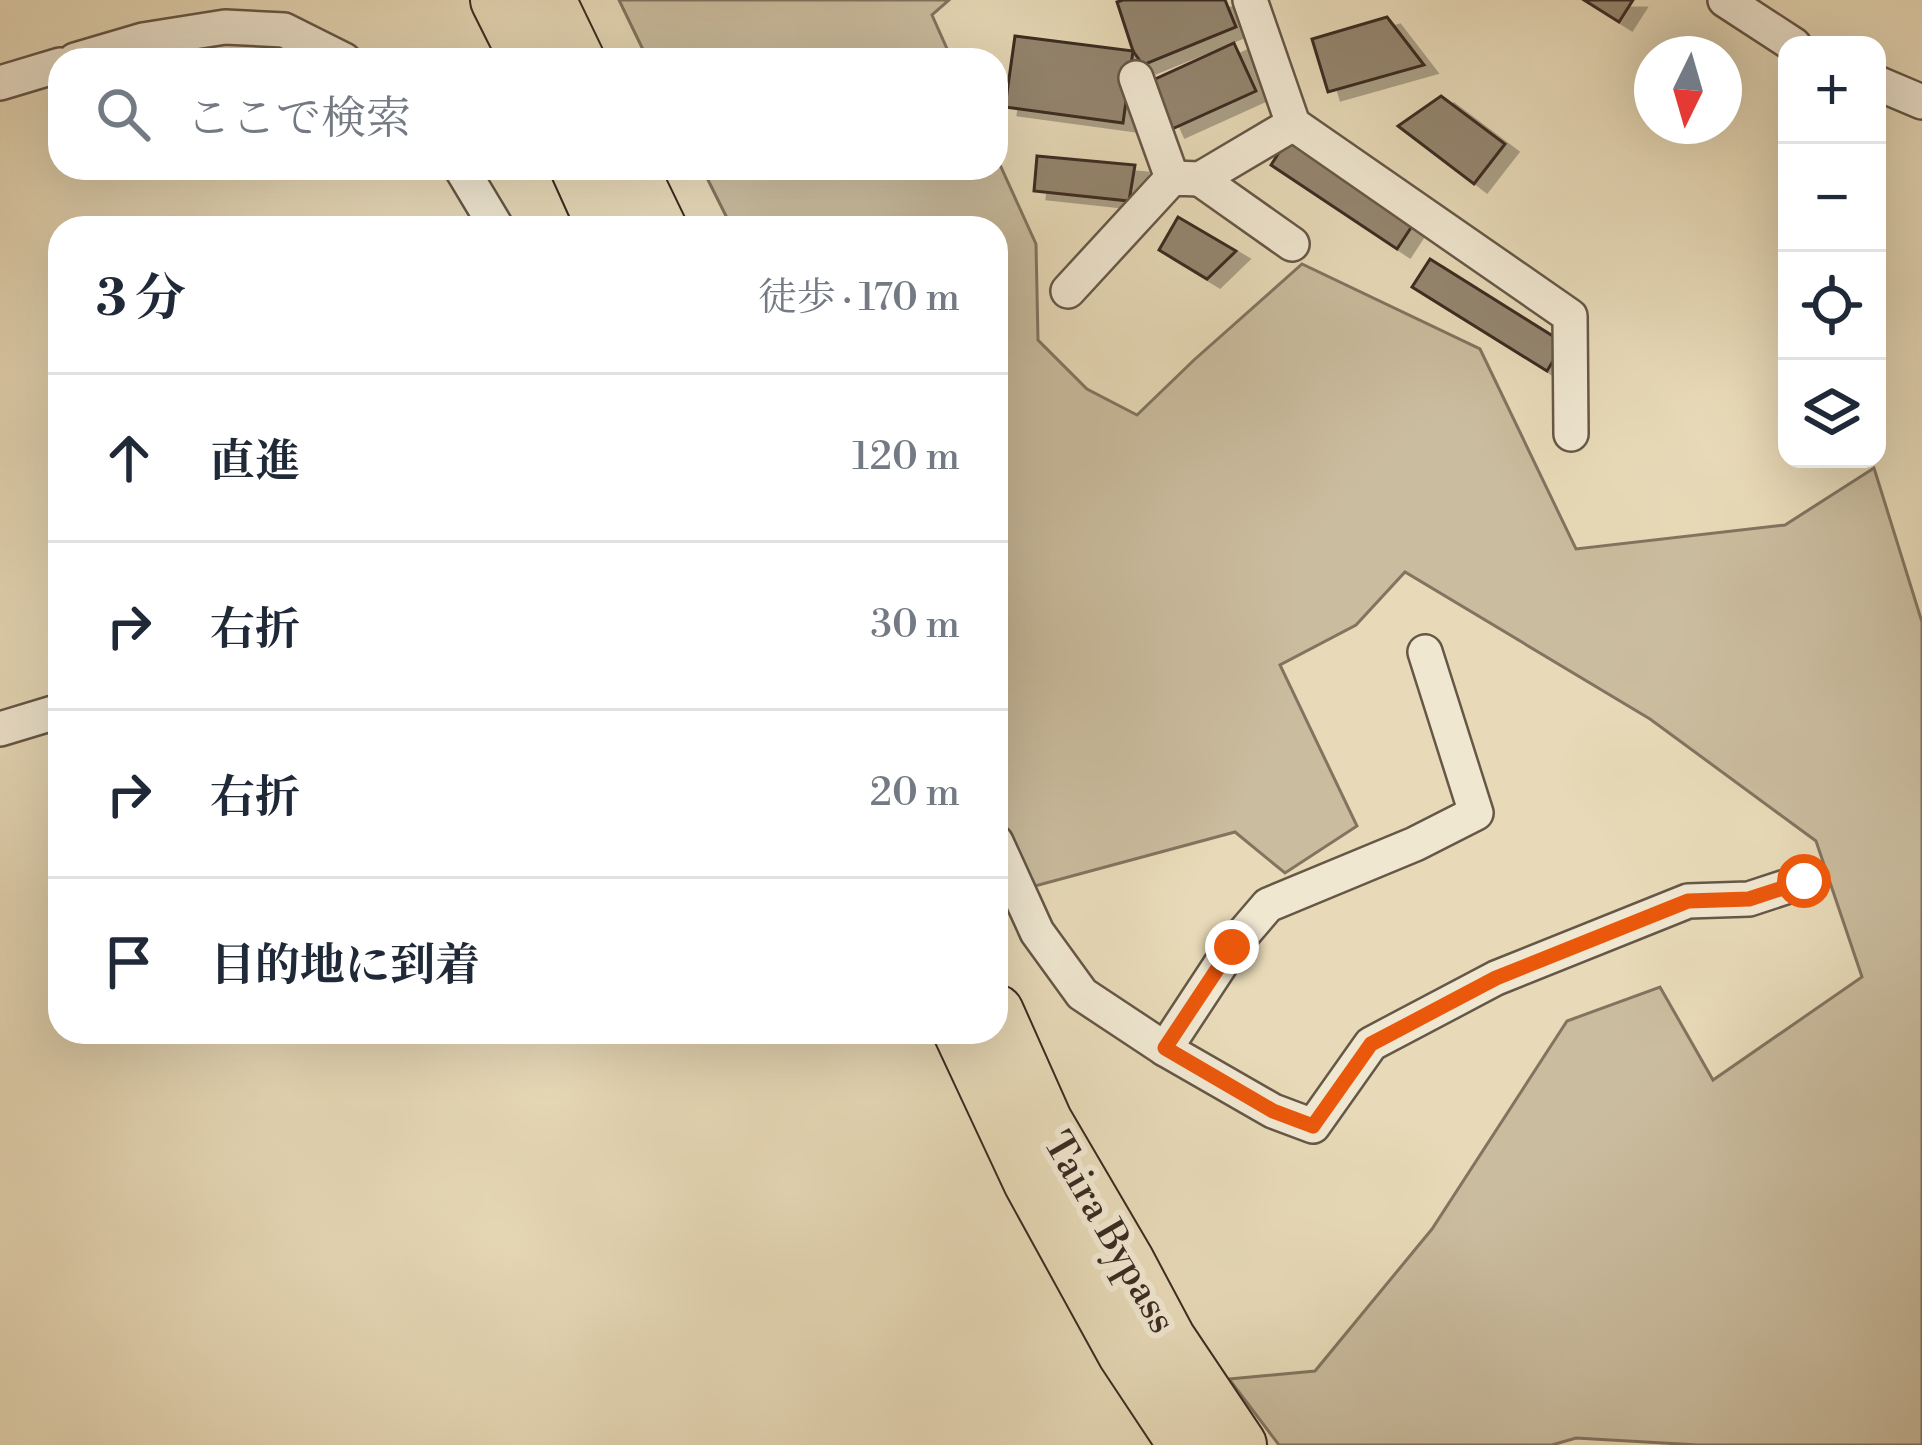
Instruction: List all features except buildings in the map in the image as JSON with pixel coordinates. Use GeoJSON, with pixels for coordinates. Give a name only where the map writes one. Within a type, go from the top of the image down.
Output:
{"type":"FeatureCollection","features":[{"type":"Feature","properties":{"kind":"highway"},"geometry":{"type":"LineString","coordinates":[[498,0],[522,48]]}},
{"type":"Feature","properties":{"kind":"highway"},"geometry":{"type":"LineString","coordinates":[[548,0],[572,48]]}},
{"type":"Feature","properties":{"kind":"highway"},"geometry":{"type":"LineString","coordinates":[[583,180],[600,216]]}},
{"type":"Feature","properties":{"kind":"highway"},"geometry":{"type":"LineString","coordinates":[[636,180],[653,216]]}},
{"type":"Feature","properties":{"kind":"highway","name":"Taira Bypass"},"geometry":{"type":"LineString","coordinates":[[1008,1038],[1046,1122],[1127,1262],[1146,1346],[1186,1445]]}},
{"type":"Feature","properties":{"kind":"highway","name":"Taira Bypass"},"geometry":{"type":"LineString","coordinates":[[967,1044],[1031,1182],[1146,1346],[1240,1445]]}},
{"type":"Feature","properties":{"kind":"street"},"geometry":{"type":"LineString","coordinates":[[1250,0],[1293,124],[1570,316],[1571,434]]}},
{"type":"Feature","properties":{"kind":"street"},"geometry":{"type":"LineString","coordinates":[[1726,0],[1780,36]]}},
{"type":"Feature","properties":{"kind":"street"},"geometry":{"type":"LineString","coordinates":[[116,48],[224,27],[284,30],[320,48]]}},
{"type":"Feature","properties":{"kind":"street"},"geometry":{"type":"LineString","coordinates":[[0,82],[48,68]]}},
{"type":"Feature","properties":{"kind":"street"},"geometry":{"type":"LineString","coordinates":[[1136,78],[1186,178],[1292,244]]}},
{"type":"Feature","properties":{"kind":"street"},"geometry":{"type":"LineString","coordinates":[[1886,87],[1922,102]]}},
{"type":"Feature","properties":{"kind":"street"},"geometry":{"type":"LineString","coordinates":[[1068,291],[1186,178],[1293,124]]}},
{"type":"Feature","properties":{"kind":"street"},"geometry":{"type":"LineString","coordinates":[[468,180],[490,216]]}},
{"type":"Feature","properties":{"kind":"street"},"geometry":{"type":"LineString","coordinates":[[1165,1048],[1232,947],[1268,905],[1476,813],[1425,652]]}},
{"type":"Feature","properties":{"kind":"street"},"geometry":{"type":"LineString","coordinates":[[0,729],[48,715]]}},
{"type":"Feature","properties":{"kind":"street"},"geometry":{"type":"LineString","coordinates":[[1008,868],[1037,932],[1082,994],[1273,1111],[1313,1126],[1371,1044],[1496,978],[1688,901],[1749,899],[1804,881]]}},
{"type":"Feature","properties":{"kind":"shaded area"},"geometry":{"type":"Polygon","coordinates":[[[619,0],[949,0],[932,15],[947,48],[642,48],[619,0]]]}},
{"type":"Feature","properties":{"kind":"shaded area"},"geometry":{"type":"Polygon","coordinates":[[[708,180],[1007,180],[1036,244],[1038,340],[1087,389],[1137,415],[1302,264],[1480,349],[1576,549],[1785,525],[1874,468],[1922,622],[1922,1445],[1698,1445],[1576,1438],[1552,1445],[1279,1445],[1229,1379],[1315,1371],[1432,1229],[1567,1021],[1660,987],[1713,1080],[1862,977],[1816,841],[1650,719],[1405,572],[1356,625],[1280,665],[1357,826],[1285,873],[1235,832],[1035,886],[1008,834],[1008,216],[726,216],[708,180]]]}},
{"type":"Feature","properties":{"kind":"route"},"geometry":{"type":"LineString","coordinates":[[1232,947],[1165,1048],[1273,1111],[1313,1126],[1371,1044],[1496,978],[1688,901],[1749,899],[1804,881]]}}]}
